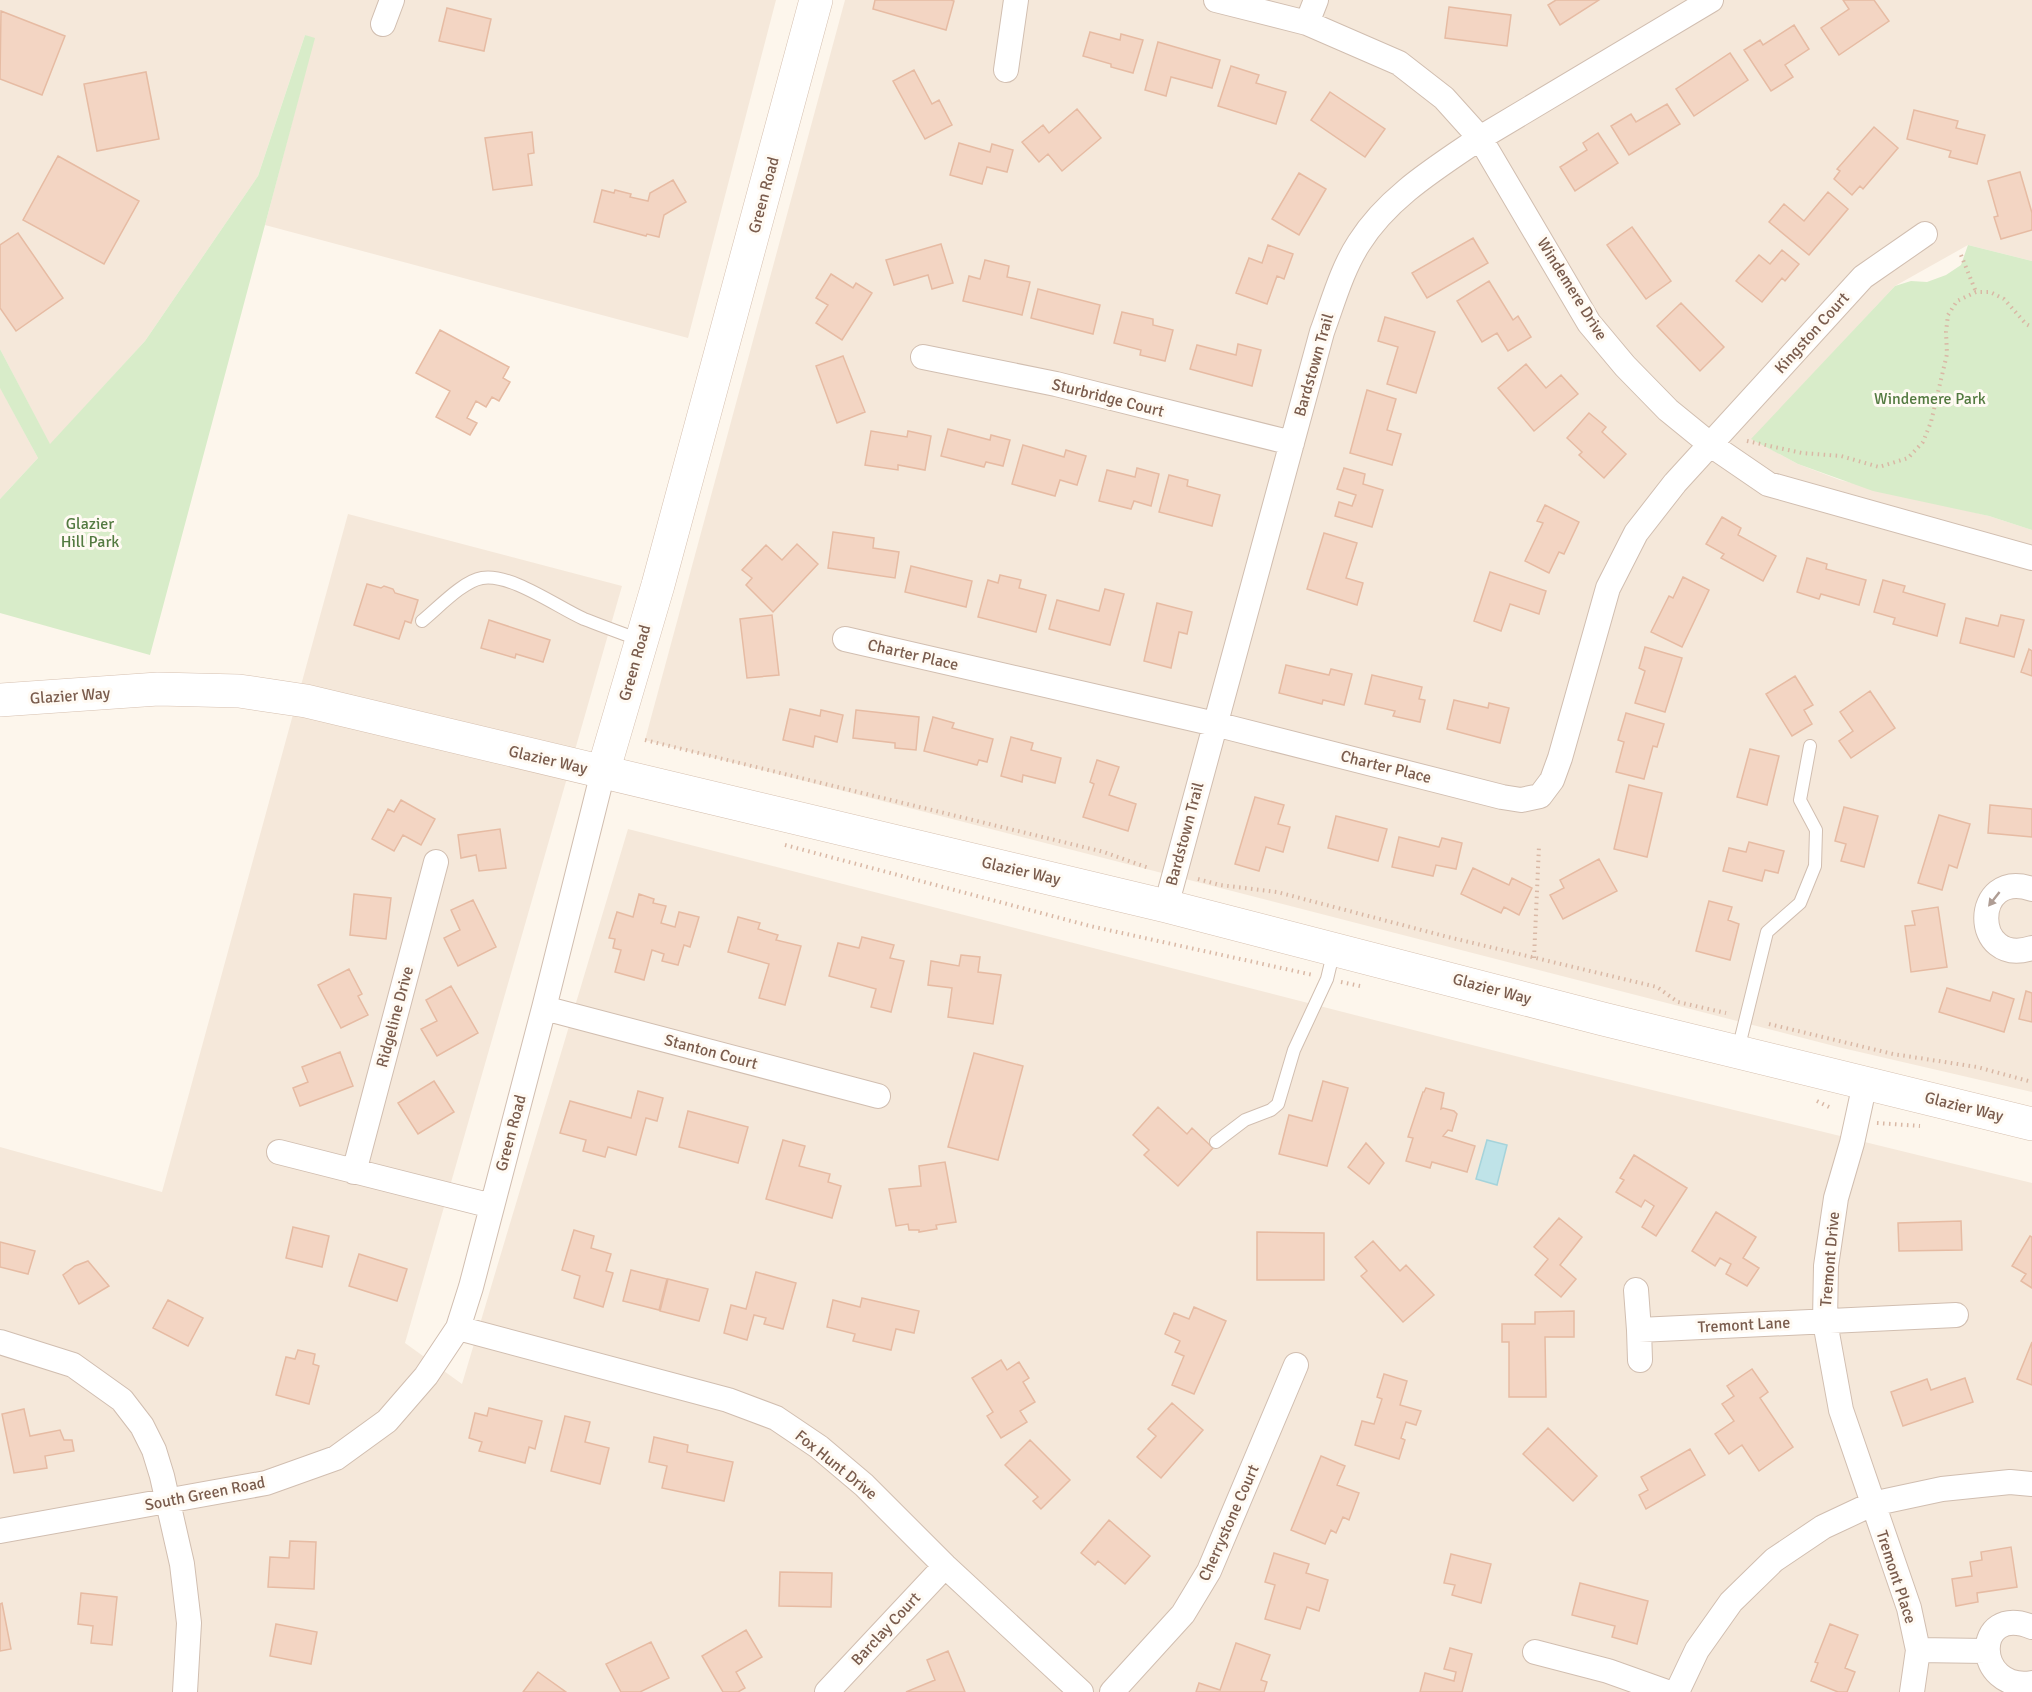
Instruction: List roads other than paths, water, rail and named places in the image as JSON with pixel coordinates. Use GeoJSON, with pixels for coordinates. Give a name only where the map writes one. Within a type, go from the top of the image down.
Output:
{"type":"FeatureCollection","features":[{"type":"Feature","properties":{"kind":"street"},"geometry":{"type":"LineString","coordinates":[[383,24],[392,0]]}},
{"type":"Feature","properties":{"kind":"street","name":"Green Road"},"geometry":{"type":"LineString","coordinates":[[458,1328],[471,1287],[544,1008],[603,772],[642,640],[816,0]]}},
{"type":"Feature","properties":{"kind":"street"},"geometry":{"type":"LineString","coordinates":[[1006,70],[1016,0]]}},
{"type":"Feature","properties":{"kind":"street","name":"Windemere Drive"},"geometry":{"type":"LineString","coordinates":[[1216,0],[1306,23],[1398,63],[1444,98],[1479,138],[1589,323],[1625,366],[1668,410],[1711,445],[1768,484],[2032,558]]}},
{"type":"Feature","properties":{"kind":"street"},"geometry":{"type":"LineString","coordinates":[[1306,23],[1316,0]]}},
{"type":"Feature","properties":{"kind":"street","name":"Bardstown Trail"},"geometry":{"type":"LineString","coordinates":[[1166,906],[1322,332],[1339,286],[1359,243],[1388,206],[1421,178],[1479,138],[1710,0]]}},
{"type":"Feature","properties":{"kind":"street","name":"Kingston Court"},"geometry":{"type":"LineString","coordinates":[[1711,445],[1863,277],[1925,234]]}},
{"type":"Feature","properties":{"kind":"street","name":"Sturbridge Court"},"geometry":{"type":"LineString","coordinates":[[923,357],[1056,384],[1292,443]]}},
{"type":"Feature","properties":{"kind":"street","name":"Charter Place"},"geometry":{"type":"LineString","coordinates":[[845,639],[1215,724],[1502,797],[1521,800],[1540,796],[1552,780],[1560,758],[1608,588],[1636,533],[1675,483],[1711,445]]}},
{"type":"Feature","properties":{"kind":"street","name":"Glazier Way"},"geometry":{"type":"LineString","coordinates":[[0,700],[158,689],[239,691],[306,701],[1166,906],[1331,964],[1603,1019],[2032,1124]]}},
{"type":"Feature","properties":{"kind":"street","name":"Ridgeline Drive"},"geometry":{"type":"LineString","coordinates":[[354,1172],[436,862]]}},
{"type":"Feature","properties":{"kind":"street"},"geometry":{"type":"LineString","coordinates":[[2032,890],[2020,886],[2000,891],[1987,908],[1985,919],[1987,930],[2000,946],[2010,951],[2032,948]]}},
{"type":"Feature","properties":{"kind":"street","name":"Stanton Court"},"geometry":{"type":"LineString","coordinates":[[544,1008],[878,1096]]}},
{"type":"Feature","properties":{"kind":"street","name":"Tremont Drive"},"geometry":{"type":"LineString","coordinates":[[1865,1083],[1852,1143],[1836,1198],[1826,1266],[1825,1322],[1840,1410],[1872,1504]]}},
{"type":"Feature","properties":{"kind":"street"},"geometry":{"type":"LineString","coordinates":[[279,1152],[492,1206]]}},
{"type":"Feature","properties":{"kind":"street"},"geometry":{"type":"LineString","coordinates":[[1636,1290],[1640,1360]]}},
{"type":"Feature","properties":{"kind":"street","name":"Tremont Lane"},"geometry":{"type":"LineString","coordinates":[[1639,1330],[1956,1315]]}},
{"type":"Feature","properties":{"kind":"street","name":"South Green Road"},"geometry":{"type":"LineString","coordinates":[[0,1531],[266,1483],[336,1458],[387,1421],[426,1376],[458,1328]]}},
{"type":"Feature","properties":{"kind":"street","name":"Fox Hunt Drive"},"geometry":{"type":"LineString","coordinates":[[458,1328],[728,1400],[776,1418],[819,1447],[864,1485],[945,1566],[1082,1692]]}},
{"type":"Feature","properties":{"kind":"street"},"geometry":{"type":"LineString","coordinates":[[0,1342],[73,1365],[122,1400],[142,1426],[154,1450],[169,1501],[182,1564],[189,1623],[185,1692]]}},
{"type":"Feature","properties":{"kind":"street","name":"Cherrystone Court"},"geometry":{"type":"LineString","coordinates":[[1112,1692],[1183,1614],[1209,1571],[1296,1365]]}},
{"type":"Feature","properties":{"kind":"street"},"geometry":{"type":"LineString","coordinates":[[1677,1692],[1697,1650],[1731,1602],[1774,1560],[1823,1527],[1872,1504],[1942,1489],[2010,1482],[2032,1484]]}},
{"type":"Feature","properties":{"kind":"street","name":"Tremont Place"},"geometry":{"type":"LineString","coordinates":[[1872,1504],[1909,1608],[1918,1650],[1912,1692]]}},
{"type":"Feature","properties":{"kind":"street","name":"Barclay Court"},"geometry":{"type":"LineString","coordinates":[[827,1692],[945,1566]]}},
{"type":"Feature","properties":{"kind":"street"},"geometry":{"type":"LineString","coordinates":[[2032,1628],[2024,1624],[2004,1627],[1995,1633],[1986,1651],[1990,1671],[1997,1679],[2016,1687],[2032,1683]]}},
{"type":"Feature","properties":{"kind":"street"},"geometry":{"type":"LineString","coordinates":[[1918,1650],[1986,1651]]}},
{"type":"Feature","properties":{"kind":"street"},"geometry":{"type":"LineString","coordinates":[[1535,1652],[1608,1671],[1667,1692]]}},
{"type":"Feature","properties":{"kind":"lane"},"geometry":{"type":"LineString","coordinates":[[422,621],[467,584],[480,578],[494,578],[538,595],[582,618],[642,640]]}},
{"type":"Feature","properties":{"kind":"lane"},"geometry":{"type":"LineString","coordinates":[[1738,1052],[1767,932],[1800,903],[1815,866],[1816,830],[1800,801],[1810,746]]}},
{"type":"Feature","properties":{"kind":"lane"},"geometry":{"type":"LineString","coordinates":[[1216,1142],[1245,1120],[1271,1110],[1278,1104],[1294,1050],[1331,964]]}},
{"type":"Feature","properties":{"kind":"water"},"geometry":{"type":"Polygon","coordinates":[[[1487,1140],[1507,1145],[1497,1185],[1476,1179],[1487,1140]]]}},
{"type":"Feature","properties":{"kind":"park label","name":"Windemere Park"},"geometry":{"type":"Point","coordinates":[1930,399]}},
{"type":"Feature","properties":{"kind":"park label","name":"Glazier Hill Park"},"geometry":{"type":"Point","coordinates":[90,533]}}]}
